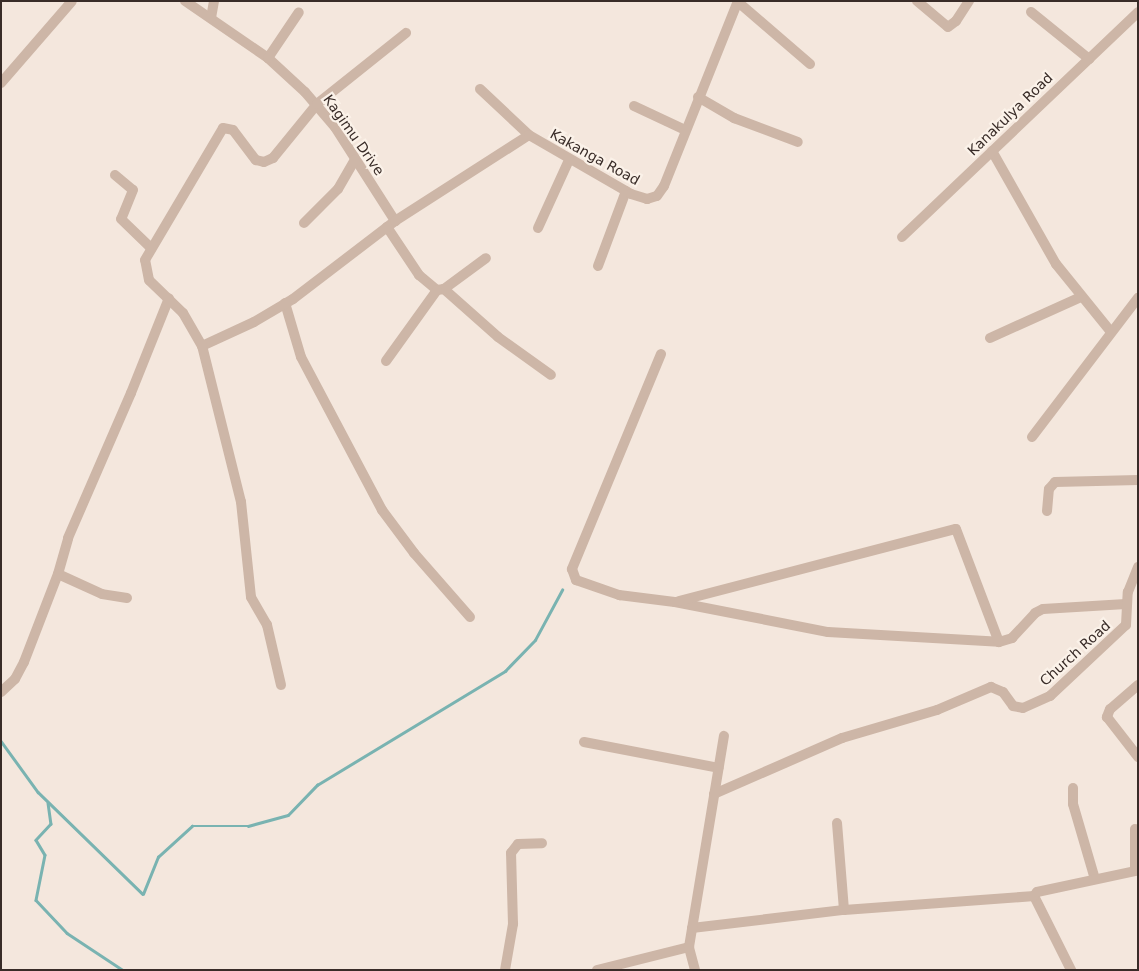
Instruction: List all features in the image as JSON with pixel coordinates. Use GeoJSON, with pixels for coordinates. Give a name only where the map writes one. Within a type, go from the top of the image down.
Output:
{"type":"FeatureCollection","features":[{"type":"Feature","properties":{"kind":"street"},"geometry":{"type":"LineString","coordinates":[[1,83],[72,1]]}},
{"type":"Feature","properties":{"kind":"street","name":"Kagimu Drive"},"geometry":{"type":"LineString","coordinates":[[185,1],[268,58],[316,104],[355,160],[391,224],[405,258],[498,337],[551,375]]}},
{"type":"Feature","properties":{"kind":"street"},"geometry":{"type":"LineString","coordinates":[[211,18],[214,1]]}},
{"type":"Feature","properties":{"kind":"street"},"geometry":{"type":"LineString","coordinates":[[917,1],[948,27],[956,22],[969,1]]}},
{"type":"Feature","properties":{"kind":"street"},"geometry":{"type":"LineString","coordinates":[[738,2],[810,64]]}},
{"type":"Feature","properties":{"kind":"street","name":"Kakanga Road"},"geometry":{"type":"LineString","coordinates":[[202,346],[285,304],[391,224],[529,135],[569,160],[626,191],[647,199],[660,192],[738,2]]}},
{"type":"Feature","properties":{"kind":"street"},"geometry":{"type":"LineString","coordinates":[[268,58],[299,12]]}},
{"type":"Feature","properties":{"kind":"street"},"geometry":{"type":"LineString","coordinates":[[1031,12],[1088,59]]}},
{"type":"Feature","properties":{"kind":"street","name":"Kanakulya Road"},"geometry":{"type":"LineString","coordinates":[[902,238],[1138,12]]}},
{"type":"Feature","properties":{"kind":"street"},"geometry":{"type":"LineString","coordinates":[[281,685],[266,625],[251,597],[241,502],[202,346],[182,312],[147,276],[145,260],[221,130],[226,127],[233,130],[256,160],[264,162],[276,154],[316,104],[406,33]]}},
{"type":"Feature","properties":{"kind":"street"},"geometry":{"type":"LineString","coordinates":[[480,89],[528,131],[529,135]]}},
{"type":"Feature","properties":{"kind":"street"},"geometry":{"type":"LineString","coordinates":[[698,97],[734,118],[798,142]]}},
{"type":"Feature","properties":{"kind":"street"},"geometry":{"type":"LineString","coordinates":[[634,106],[685,130]]}},
{"type":"Feature","properties":{"kind":"street"},"geometry":{"type":"LineString","coordinates":[[992,151],[1056,264],[1111,332]]}},
{"type":"Feature","properties":{"kind":"street"},"geometry":{"type":"LineString","coordinates":[[304,224],[338,188],[355,160]]}},
{"type":"Feature","properties":{"kind":"street"},"geometry":{"type":"LineString","coordinates":[[538,228],[569,160]]}},
{"type":"Feature","properties":{"kind":"street"},"geometry":{"type":"LineString","coordinates":[[115,175],[133,190],[121,219],[151,248]]}},
{"type":"Feature","properties":{"kind":"street"},"geometry":{"type":"LineString","coordinates":[[598,266],[626,191]]}},
{"type":"Feature","properties":{"kind":"street"},"geometry":{"type":"LineString","coordinates":[[386,361],[440,289],[486,258]]}},
{"type":"Feature","properties":{"kind":"street"},"geometry":{"type":"LineString","coordinates":[[990,338],[1081,297]]}},
{"type":"Feature","properties":{"kind":"street"},"geometry":{"type":"LineString","coordinates":[[1,692],[15,679],[24,662],[58,574],[68,538],[131,393],[169,298]]}},
{"type":"Feature","properties":{"kind":"street"},"geometry":{"type":"LineString","coordinates":[[1032,437],[1138,298]]}},
{"type":"Feature","properties":{"kind":"street"},"geometry":{"type":"LineString","coordinates":[[285,304],[301,357],[382,510],[414,553],[470,617]]}},
{"type":"Feature","properties":{"kind":"street"},"geometry":{"type":"LineString","coordinates":[[661,354],[572,569],[576,580],[588,587],[619,595],[675,602],[828,632],[999,642],[1012,638],[1035,613],[1043,609],[1126,604]]}},
{"type":"Feature","properties":{"kind":"street"},"geometry":{"type":"LineString","coordinates":[[1047,511],[1049,489],[1055,482],[1138,480]]}},
{"type":"Feature","properties":{"kind":"street"},"geometry":{"type":"LineString","coordinates":[[675,602],[956,529],[999,642]]}},
{"type":"Feature","properties":{"kind":"street","name":"Church Road"},"geometry":{"type":"LineString","coordinates":[[714,794],[842,738],[937,710],[991,687],[1003,692],[1013,706],[1023,708],[1050,696],[1126,625],[1126,604],[1138,567]]}},
{"type":"Feature","properties":{"kind":"street"},"geometry":{"type":"LineString","coordinates":[[58,574],[102,594],[127,598]]}},
{"type":"Feature","properties":{"kind":"street"},"geometry":{"type":"LineString","coordinates":[[1138,685],[1110,709],[1107,716],[1138,757]]}},
{"type":"Feature","properties":{"kind":"street"},"geometry":{"type":"LineString","coordinates":[[695,970],[689,947],[724,736]]}},
{"type":"Feature","properties":{"kind":"street"},"geometry":{"type":"LineString","coordinates":[[584,742],[719,768]]}},
{"type":"Feature","properties":{"kind":"street"},"geometry":{"type":"LineString","coordinates":[[1073,788],[1073,804],[1096,879]]}},
{"type":"Feature","properties":{"kind":"street"},"geometry":{"type":"LineString","coordinates":[[836,823],[844,910]]}},
{"type":"Feature","properties":{"kind":"street"},"geometry":{"type":"LineString","coordinates":[[692,928],[844,910],[1034,896],[1037,892],[1135,871],[1135,829]]}},
{"type":"Feature","properties":{"kind":"street"},"geometry":{"type":"LineString","coordinates":[[505,970],[513,924],[511,853],[518,844],[542,843]]}},
{"type":"Feature","properties":{"kind":"street"},"geometry":{"type":"LineString","coordinates":[[1034,896],[1071,970]]}},
{"type":"Feature","properties":{"kind":"street"},"geometry":{"type":"LineString","coordinates":[[597,970],[689,947]]}},
{"type":"Feature","properties":{"kind":"waterway"},"geometry":{"type":"LineString","coordinates":[[1,741],[38,792],[143,894],[158,857],[192,826],[248,826],[288,815],[317,785],[505,671],[535,640],[562,590]]}},
{"type":"Feature","properties":{"kind":"waterway"},"geometry":{"type":"LineString","coordinates":[[48,803],[51,824],[36,840],[45,855],[36,900],[67,933],[123,970]]}}]}
